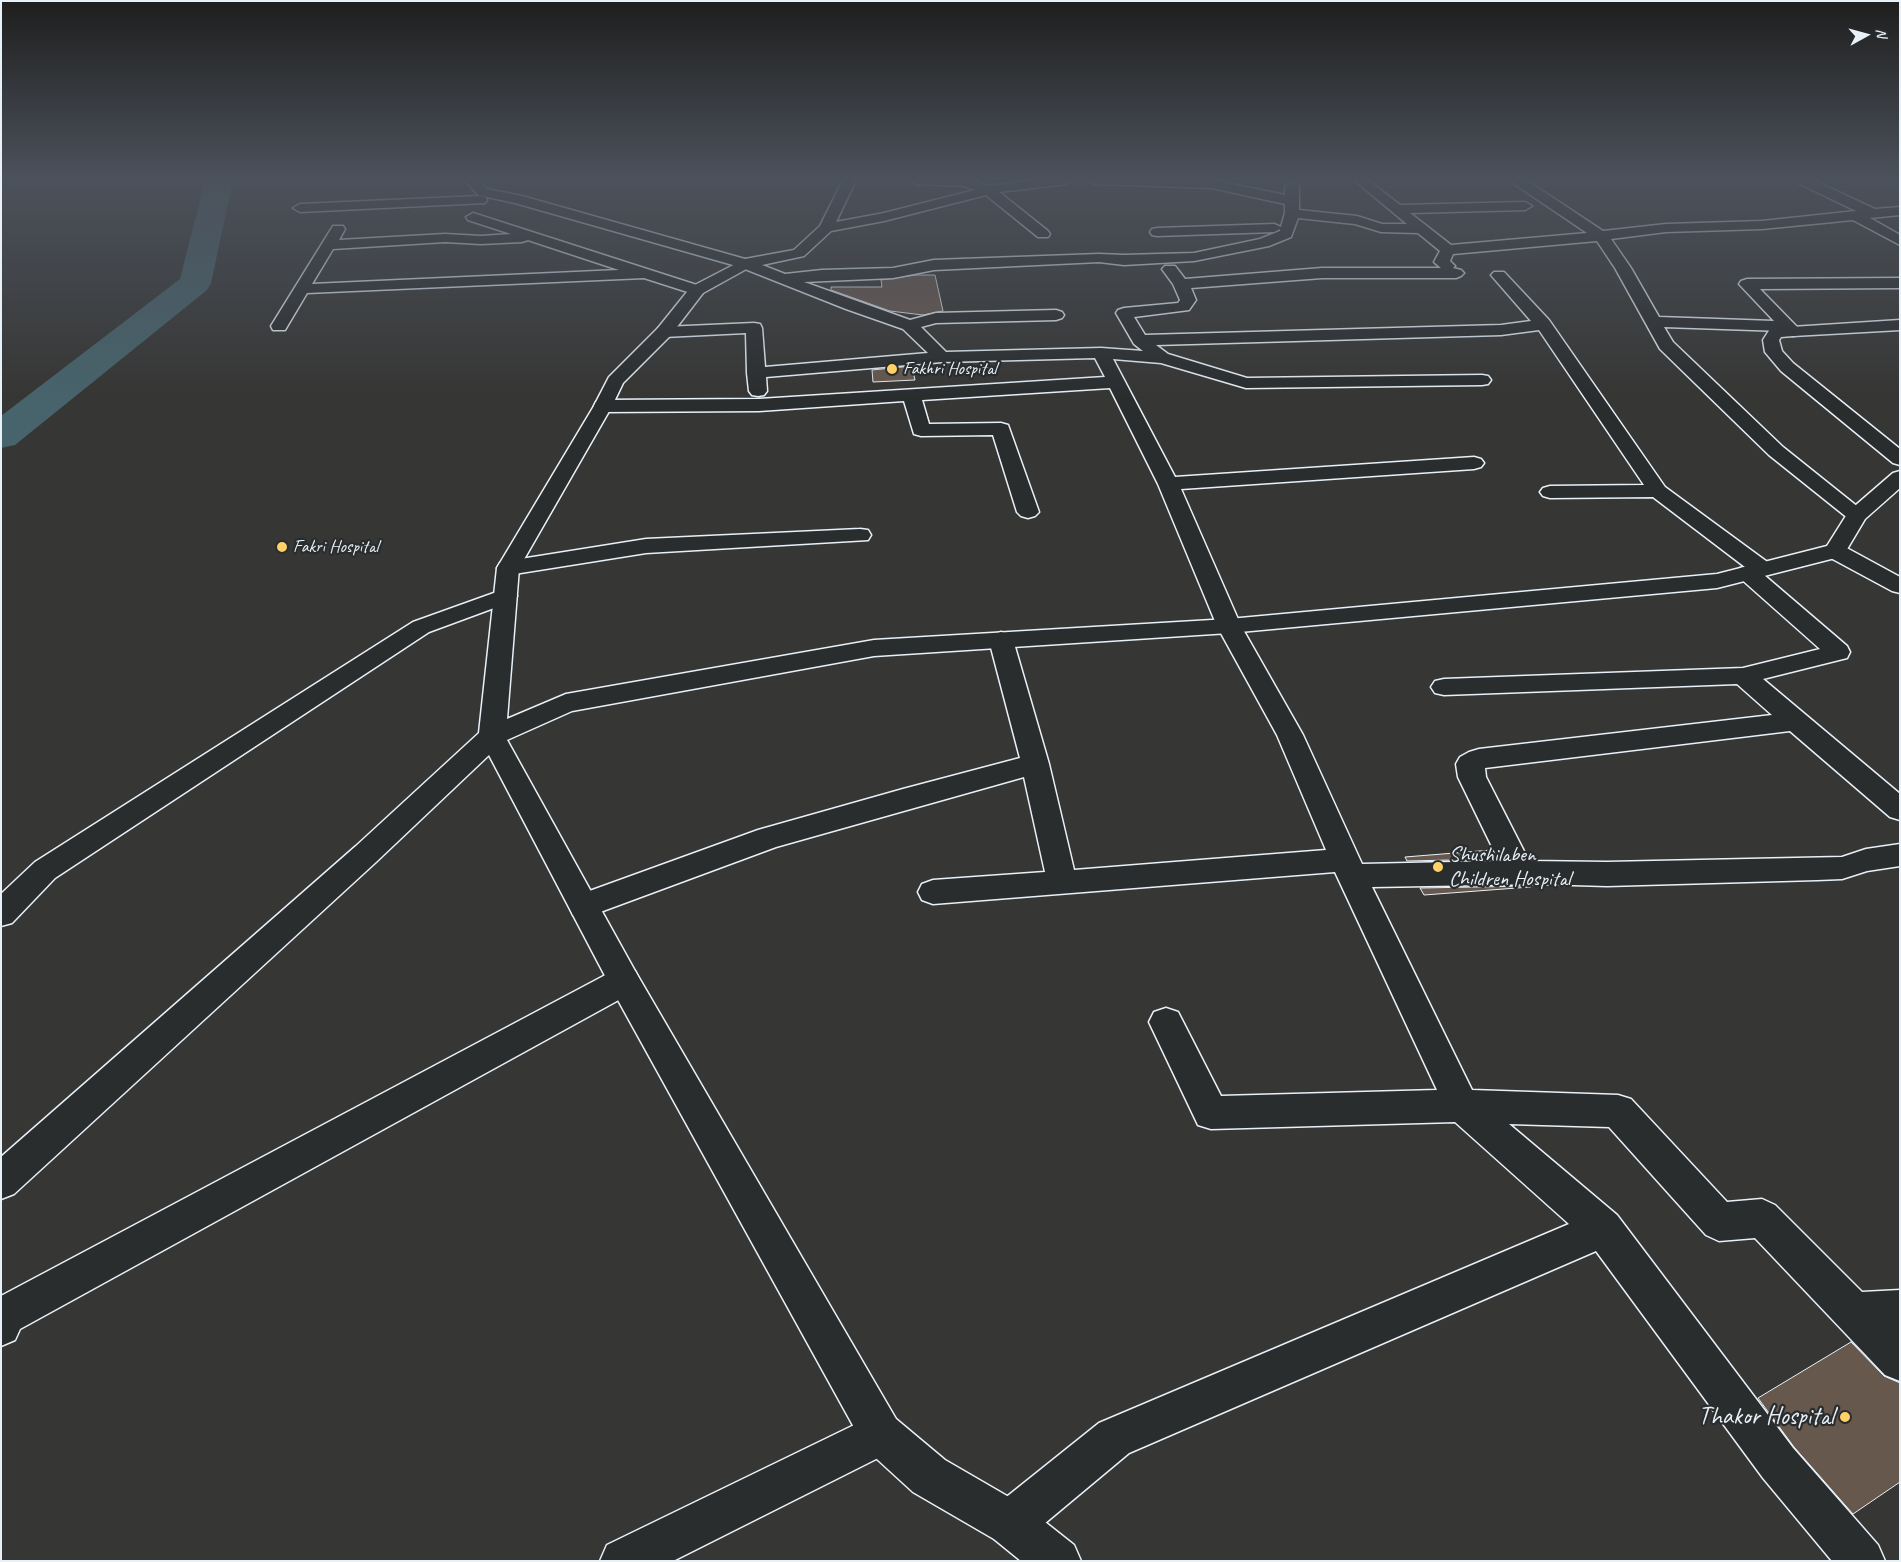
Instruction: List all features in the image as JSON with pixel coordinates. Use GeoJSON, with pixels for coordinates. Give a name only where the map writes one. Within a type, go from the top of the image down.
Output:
{"type":"FeatureCollection","features":[{"type":"Feature","properties":{"kind":"street"},"geometry":{"type":"LineString","coordinates":[[280,326],[324,253]]}},
{"type":"Feature","properties":{"kind":"street"},"geometry":{"type":"LineString","coordinates":[[447,282],[459,253]]}},
{"type":"Feature","properties":{"kind":"street"},"geometry":{"type":"LineString","coordinates":[[585,253],[697,290]]}},
{"type":"Feature","properties":{"kind":"street"},"geometry":{"type":"LineString","coordinates":[[706,253],[745,264],[909,325],[942,357]]}},
{"type":"Feature","properties":{"kind":"street"},"geometry":{"type":"LineString","coordinates":[[799,253],[745,264],[697,290],[664,332],[615,381],[603,406],[508,568],[492,736],[624,981],[881,1434],[930,1476],[1010,1523],[1058,1561]]}},
{"type":"Feature","properties":{"kind":"street"},"geometry":{"type":"LineString","coordinates":[[783,279],[822,274],[893,274],[934,265],[1100,258],[1124,260],[1194,257],[1215,253]]}},
{"type":"Feature","properties":{"kind":"street"},"geometry":{"type":"LineString","coordinates":[[1234,253],[1267,276]]}},
{"type":"Feature","properties":{"kind":"street"},"geometry":{"type":"LineString","coordinates":[[1181,284],[1322,273],[1456,273],[1442,262],[1447,253]]}},
{"type":"Feature","properties":{"kind":"street"},"geometry":{"type":"LineString","coordinates":[[1613,253],[1666,345],[1776,451],[1856,515]]}},
{"type":"Feature","properties":{"kind":"street"},"geometry":{"type":"LineString","coordinates":[[1161,258],[1181,284],[1188,300],[1183,307],[1124,313],[1140,340],[1162,358]]}},
{"type":"Feature","properties":{"kind":"street"},"geometry":{"type":"LineString","coordinates":[[302,289],[646,273]]}},
{"type":"Feature","properties":{"kind":"street"},"geometry":{"type":"LineString","coordinates":[[1444,687],[1743,676],[1838,652],[1755,571],[1658,491],[1543,324],[1499,275]]}},
{"type":"Feature","properties":{"kind":"street"},"geometry":{"type":"LineString","coordinates":[[1791,328],[1747,284],[1900,284]]}},
{"type":"Feature","properties":{"kind":"street"},"geometry":{"type":"LineString","coordinates":[[909,325],[936,318],[1056,315]]}},
{"type":"Feature","properties":{"kind":"street"},"geometry":{"type":"LineString","coordinates":[[1653,322],[1791,328],[1900,325]]}},
{"type":"Feature","properties":{"kind":"street"},"geometry":{"type":"LineString","coordinates":[[1140,340],[1501,330],[1543,324]]}},
{"type":"Feature","properties":{"kind":"street"},"geometry":{"type":"LineString","coordinates":[[664,332],[754,328],[759,405]]}},
{"type":"Feature","properties":{"kind":"street"},"geometry":{"type":"LineString","coordinates":[[1791,328],[1776,333],[1771,340],[1774,352],[1787,367],[1900,459]]}},
{"type":"Feature","properties":{"kind":"street"},"geometry":{"type":"LineString","coordinates":[[756,373],[942,357],[1101,353],[1162,358],[1246,383],[1482,380]]}},
{"type":"Feature","properties":{"kind":"street"},"geometry":{"type":"LineString","coordinates":[[1101,353],[1168,484],[1229,626],[1290,735],[1349,868],[1462,1106],[1603,1229],[1778,1463],[1862,1561]]}},
{"type":"Feature","properties":{"kind":"street"},"geometry":{"type":"LineString","coordinates":[[603,406],[759,405],[1115,382]]}},
{"type":"Feature","properties":{"kind":"street"},"geometry":{"type":"LineString","coordinates":[[911,394],[920,430],[1001,429],[1028,512]]}},
{"type":"Feature","properties":{"kind":"street"},"geometry":{"type":"LineString","coordinates":[[1168,484],[1474,464]]}},
{"type":"Feature","properties":{"kind":"street"},"geometry":{"type":"LineString","coordinates":[[1835,551],[1856,515],[1900,477]]}},
{"type":"Feature","properties":{"kind":"street"},"geometry":{"type":"LineString","coordinates":[[1550,492],[1658,491]]}},
{"type":"Feature","properties":{"kind":"street"},"geometry":{"type":"LineString","coordinates":[[508,568],[646,546],[860,535]]}},
{"type":"Feature","properties":{"kind":"street"},"geometry":{"type":"LineString","coordinates":[[1,1181],[366,854],[492,736],[566,703],[874,648],[1229,626],[1717,581],[1835,551],[1900,586]]}},
{"type":"Feature","properties":{"kind":"street"},"geometry":{"type":"LineString","coordinates":[[1,914],[45,870],[421,627],[505,596]]}},
{"type":"Feature","properties":{"kind":"street"},"geometry":{"type":"LineString","coordinates":[[1001,640],[1035,764],[1062,883]]}},
{"type":"Feature","properties":{"kind":"street"},"geometry":{"type":"LineString","coordinates":[[1743,676],[1900,810]]}},
{"type":"Feature","properties":{"kind":"street"},"geometry":{"type":"LineString","coordinates":[[1520,873],[1472,777],[1470,764],[1479,759],[1796,722]]}},
{"type":"Feature","properties":{"kind":"street"},"geometry":{"type":"LineString","coordinates":[[584,906],[768,838],[903,798],[1035,764]]}},
{"type":"Feature","properties":{"kind":"street"},"geometry":{"type":"LineString","coordinates":[[932,892],[1062,883],[1349,868],[1607,874],[1834,868],[1900,854]]}},
{"type":"Feature","properties":{"kind":"street"},"geometry":{"type":"LineString","coordinates":[[1,1326],[2,1317],[624,981]]}},
{"type":"Feature","properties":{"kind":"street"},"geometry":{"type":"LineString","coordinates":[[1166,1022],[1211,1113],[1462,1106],[1618,1111],[1719,1222],[1762,1218],[1900,1360]]}},
{"type":"Feature","properties":{"kind":"street"},"geometry":{"type":"LineString","coordinates":[[1010,1523],[1114,1438],[1603,1229]]}},
{"type":"Feature","properties":{"kind":"street"},"geometry":{"type":"LineString","coordinates":[[1855,1313],[1900,1310]]}},
{"type":"Feature","properties":{"kind":"street"},"geometry":{"type":"LineString","coordinates":[[622,1561],[881,1434]]}},
{"type":"Feature","properties":{"kind":"building"},"geometry":{"type":"Polygon","coordinates":[[[916,275],[935,275],[943,311],[923,315],[890,311],[831,290],[831,287],[882,287],[881,280],[916,275]]]}},
{"type":"Feature","properties":{"kind":"building"},"geometry":{"type":"Polygon","coordinates":[[[912,366],[915,380],[873,382],[872,370],[912,366]]]}},
{"type":"Feature","properties":{"kind":"building"},"geometry":{"type":"Polygon","coordinates":[[[1492,850],[1496,859],[1407,861],[1405,857],[1492,850]]]}},
{"type":"Feature","properties":{"kind":"building"},"geometry":{"type":"Polygon","coordinates":[[[1530,886],[1424,895],[1420,888],[1530,886]]]}},
{"type":"Feature","properties":{"kind":"building"},"geometry":{"type":"Polygon","coordinates":[[[1851,1342],[1884,1376],[1900,1383],[1900,1482],[1853,1514],[1794,1447],[1758,1398],[1851,1342]]]}},
{"type":"Feature","properties":{"kind":"waterway"},"geometry":{"type":"LineString","coordinates":[[1,436],[195,283],[202,253]]}},
{"type":"Feature","properties":{"kind":"place","name":"Fakhri Hospital"},"geometry":{"type":"Point","coordinates":[892,369]}},
{"type":"Feature","properties":{"kind":"place","name":"Fakri Hospital"},"geometry":{"type":"Point","coordinates":[282,547]}},
{"type":"Feature","properties":{"kind":"place","name":"Shushilaben Children Hospital"},"geometry":{"type":"Point","coordinates":[1438,867]}},
{"type":"Feature","properties":{"kind":"place","name":"Thakor Hospital"},"geometry":{"type":"Point","coordinates":[1845,1417]}}]}
